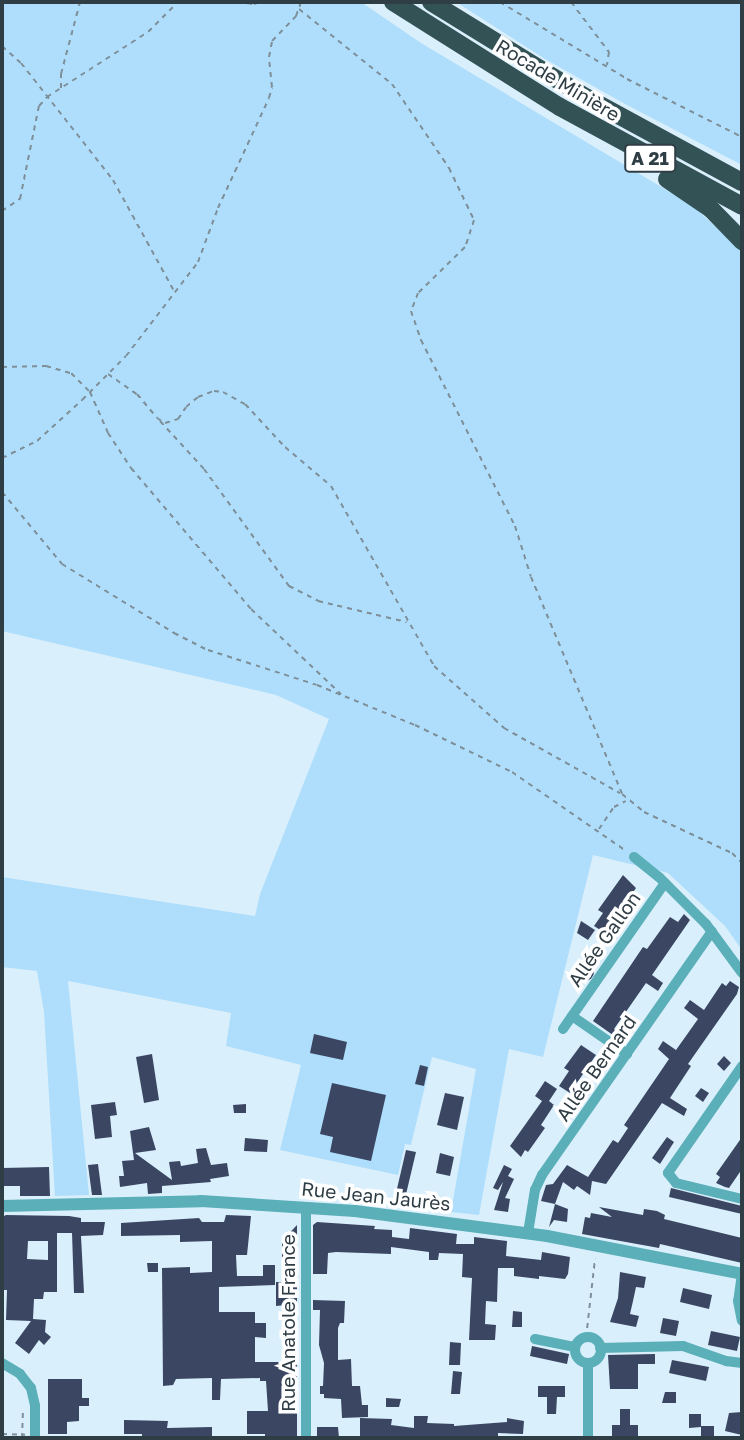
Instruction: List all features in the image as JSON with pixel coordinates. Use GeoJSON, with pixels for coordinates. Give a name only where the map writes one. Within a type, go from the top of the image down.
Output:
{"type":"FeatureCollection","features":[{"type":"Feature","properties":{"kind":"highway","name":"Rocade Minière"},"geometry":{"type":"LineString","coordinates":[[393,2],[560,107],[742,206]]}},
{"type":"Feature","properties":{"kind":"highway","name":"Rocade Minière"},"geometry":{"type":"LineString","coordinates":[[431,2],[587,98],[742,182]]}},
{"type":"Feature","properties":{"kind":"highway"},"geometry":{"type":"LineString","coordinates":[[560,107],[585,129],[701,201],[742,242]]}},
{"type":"Feature","properties":{"kind":"street"},"geometry":{"type":"LineString","coordinates":[[634,857],[665,883],[712,931],[742,973]]}},
{"type":"Feature","properties":{"kind":"street","name":"Allée Gallon"},"geometry":{"type":"LineString","coordinates":[[563,1028],[665,883]]}},
{"type":"Feature","properties":{"kind":"street","name":"Allée Bernard"},"geometry":{"type":"LineString","coordinates":[[528,1233],[539,1180],[712,931]]}},
{"type":"Feature","properties":{"kind":"street","name":"Allée Gallon"},"geometry":{"type":"LineString","coordinates":[[572,1016],[626,1054]]}},
{"type":"Feature","properties":{"kind":"street"},"geometry":{"type":"LineString","coordinates":[[742,1066],[672,1166],[668,1177],[676,1183],[742,1199]]}},
{"type":"Feature","properties":{"kind":"street","name":"Rue Jean Jaurès"},"geometry":{"type":"LineString","coordinates":[[2,1206],[201,1201],[306,1207],[528,1233],[742,1274]]}},
{"type":"Feature","properties":{"kind":"street","name":"Rue Anatole France"},"geometry":{"type":"LineString","coordinates":[[306,1207],[306,1438]]}},
{"type":"Feature","properties":{"kind":"street"},"geometry":{"type":"LineString","coordinates":[[742,1274],[738,1301],[742,1321]]}},
{"type":"Feature","properties":{"kind":"street"},"geometry":{"type":"LineString","coordinates":[[586,1338],[595,1340],[600,1348],[597,1360],[588,1363],[579,1360],[575,1348],[586,1338]]}},
{"type":"Feature","properties":{"kind":"street"},"geometry":{"type":"LineString","coordinates":[[535,1339],[575,1348]]}},
{"type":"Feature","properties":{"kind":"street"},"geometry":{"type":"LineString","coordinates":[[600,1348],[683,1346],[726,1361],[742,1363]]}},
{"type":"Feature","properties":{"kind":"street"},"geometry":{"type":"LineString","coordinates":[[2,1363],[20,1374],[30,1388],[34,1401],[35,1436]]}},
{"type":"Feature","properties":{"kind":"street"},"geometry":{"type":"LineString","coordinates":[[588,1363],[588,1438]]}},
{"type":"Feature","properties":{"kind":"path"},"geometry":{"type":"LineString","coordinates":[[61,88],[61,74],[80,2]]}},
{"type":"Feature","properties":{"kind":"path"},"geometry":{"type":"LineString","coordinates":[[2,211],[20,199],[39,106],[47,97],[148,32],[178,2]]}},
{"type":"Feature","properties":{"kind":"path"},"geometry":{"type":"LineString","coordinates":[[237,2],[254,5],[260,2]]}},
{"type":"Feature","properties":{"kind":"path"},"geometry":{"type":"LineString","coordinates":[[2,458],[37,441],[108,374],[176,295],[198,262],[218,208],[269,98],[272,87],[269,57],[272,41],[299,9],[301,2]]}},
{"type":"Feature","properties":{"kind":"path"},"geometry":{"type":"LineString","coordinates":[[500,2],[606,66],[742,137]]}},
{"type":"Feature","properties":{"kind":"path"},"geometry":{"type":"LineString","coordinates":[[571,2],[609,52],[606,66]]}},
{"type":"Feature","properties":{"kind":"path"},"geometry":{"type":"LineString","coordinates":[[299,9],[392,84],[449,168],[474,220],[465,247],[418,293],[411,311],[433,364],[515,526],[531,577],[622,794],[627,801],[732,853],[742,863]]}},
{"type":"Feature","properties":{"kind":"path"},"geometry":{"type":"LineString","coordinates":[[2,46],[21,63],[113,180],[176,295]]}},
{"type":"Feature","properties":{"kind":"path"},"geometry":{"type":"LineString","coordinates":[[2,367],[60,368],[71,373],[90,392],[108,433],[131,468],[251,609],[342,695]]}},
{"type":"Feature","properties":{"kind":"path"},"geometry":{"type":"LineString","coordinates":[[108,374],[137,394],[204,469],[289,586],[318,601],[408,622]]}},
{"type":"Feature","properties":{"kind":"path"},"geometry":{"type":"LineString","coordinates":[[157,418],[165,423],[178,419],[186,407],[198,397],[214,391],[223,392],[245,404],[285,447],[331,486],[434,666],[503,728],[622,794]]}},
{"type":"Feature","properties":{"kind":"path"},"geometry":{"type":"LineString","coordinates":[[2,492],[62,564],[162,626],[208,650],[277,670],[342,695],[512,772],[634,857]]}},
{"type":"Feature","properties":{"kind":"path"},"geometry":{"type":"LineString","coordinates":[[598,830],[614,807],[627,801]]}},
{"type":"Feature","properties":{"kind":"path"},"geometry":{"type":"LineString","coordinates":[[586,1338],[597,1245]]}},
{"type":"Feature","properties":{"kind":"path"},"geometry":{"type":"LineString","coordinates":[[22,1436],[23,1412]]}},
{"type":"Feature","properties":{"kind":"path"},"geometry":{"type":"LineString","coordinates":[[2,1434],[35,1436]]}},
{"type":"Feature","properties":{"kind":"shaded area"},"geometry":{"type":"Polygon","coordinates":[[[2,2],[361,2],[421,43],[693,206],[742,251],[742,950],[725,926],[668,873],[593,855],[543,1057],[509,1049],[479,1215],[451,1212],[476,1069],[432,1057],[411,1145],[405,1144],[398,1175],[280,1150],[301,1065],[226,1046],[231,1013],[68,981],[89,1195],[55,1196],[44,1012],[37,971],[2,967],[2,877],[255,916],[260,894],[329,719],[276,695],[2,631],[2,2]]]}},
{"type":"Feature","properties":{"kind":"shaded area"},"geometry":{"type":"Polygon","coordinates":[[[456,2],[742,2],[742,165],[545,59],[456,2]]]}},
{"type":"Feature","properties":{"kind":"building"},"geometry":{"type":"Polygon","coordinates":[[[623,875],[636,888],[611,925],[615,928],[610,936],[594,926],[603,913],[598,910],[623,875]]]}},
{"type":"Feature","properties":{"kind":"building"},"geometry":{"type":"Polygon","coordinates":[[[684,914],[690,920],[652,975],[663,983],[658,991],[646,983],[614,1029],[623,1036],[620,1040],[593,1021],[643,947],[647,949],[670,917],[678,922],[684,914]]]}},
{"type":"Feature","properties":{"kind":"building"},"geometry":{"type":"Polygon","coordinates":[[[581,921],[595,930],[588,940],[577,933],[581,921]]]}},
{"type":"Feature","properties":{"kind":"building"},"geometry":{"type":"Polygon","coordinates":[[[585,963],[591,966],[594,972],[591,978],[585,981],[579,978],[576,972],[579,966],[585,963]]]}},
{"type":"Feature","properties":{"kind":"building"},"geometry":{"type":"Polygon","coordinates":[[[730,981],[739,987],[737,994],[688,1064],[691,1066],[670,1098],[687,1109],[684,1116],[662,1103],[606,1184],[592,1181],[590,1195],[577,1186],[574,1190],[563,1182],[555,1204],[541,1201],[546,1185],[553,1184],[567,1165],[588,1177],[613,1140],[618,1143],[628,1128],[624,1125],[669,1059],[658,1049],[663,1041],[676,1050],[698,1019],[684,1008],[690,1000],[704,1010],[722,983],[726,986],[730,981]]]}},
{"type":"Feature","properties":{"kind":"building"},"geometry":{"type":"Polygon","coordinates":[[[314,1034],[347,1042],[343,1060],[310,1053],[314,1034]]]}},
{"type":"Feature","properties":{"kind":"building"},"geometry":{"type":"Polygon","coordinates":[[[581,1045],[596,1055],[570,1093],[559,1086],[569,1071],[564,1068],[581,1045]]]}},
{"type":"Feature","properties":{"kind":"building"},"geometry":{"type":"Polygon","coordinates":[[[152,1054],[159,1100],[144,1103],[136,1057],[152,1054]]]}},
{"type":"Feature","properties":{"kind":"building"},"geometry":{"type":"Polygon","coordinates":[[[724,1056],[731,1063],[724,1071],[717,1064],[724,1056]]]}},
{"type":"Feature","properties":{"kind":"building"},"geometry":{"type":"Polygon","coordinates":[[[420,1065],[428,1067],[424,1086],[415,1084],[420,1065]]]}},
{"type":"Feature","properties":{"kind":"building"},"geometry":{"type":"Polygon","coordinates":[[[545,1081],[557,1089],[549,1101],[554,1105],[541,1125],[545,1128],[528,1152],[525,1150],[521,1157],[510,1146],[542,1101],[535,1096],[545,1081]]]}},
{"type":"Feature","properties":{"kind":"building"},"geometry":{"type":"Polygon","coordinates":[[[332,1083],[386,1095],[371,1161],[330,1152],[333,1137],[320,1134],[332,1083]]]}},
{"type":"Feature","properties":{"kind":"building"},"geometry":{"type":"Polygon","coordinates":[[[701,1088],[709,1093],[703,1102],[695,1096],[701,1088]]]}},
{"type":"Feature","properties":{"kind":"building"},"geometry":{"type":"Polygon","coordinates":[[[445,1093],[464,1097],[457,1130],[437,1125],[445,1093]]]}},
{"type":"Feature","properties":{"kind":"building"},"geometry":{"type":"Polygon","coordinates":[[[115,1102],[117,1115],[110,1116],[112,1137],[95,1139],[91,1105],[115,1102]]]}},
{"type":"Feature","properties":{"kind":"building"},"geometry":{"type":"Polygon","coordinates":[[[246,1104],[246,1113],[234,1113],[233,1105],[246,1104]]]}},
{"type":"Feature","properties":{"kind":"building"},"geometry":{"type":"Polygon","coordinates":[[[149,1127],[156,1150],[135,1153],[172,1180],[169,1162],[180,1161],[181,1166],[198,1163],[196,1149],[206,1148],[211,1165],[227,1163],[229,1176],[210,1179],[211,1182],[162,1186],[162,1193],[148,1194],[147,1183],[120,1187],[119,1176],[124,1176],[122,1161],[134,1160],[130,1131],[149,1127]]]}},
{"type":"Feature","properties":{"kind":"building"},"geometry":{"type":"Polygon","coordinates":[[[667,1137],[674,1142],[660,1164],[652,1158],[667,1137]]]}},
{"type":"Feature","properties":{"kind":"building"},"geometry":{"type":"Polygon","coordinates":[[[742,1137],[742,1169],[729,1188],[716,1183],[720,1177],[716,1174],[742,1137]]]}},
{"type":"Feature","properties":{"kind":"building"},"geometry":{"type":"Polygon","coordinates":[[[245,1138],[268,1140],[267,1152],[244,1151],[245,1138]]]}},
{"type":"Feature","properties":{"kind":"building"},"geometry":{"type":"Polygon","coordinates":[[[406,1150],[416,1152],[403,1207],[393,1206],[406,1150]]]}},
{"type":"Feature","properties":{"kind":"building"},"geometry":{"type":"Polygon","coordinates":[[[440,1153],[454,1157],[450,1176],[436,1173],[440,1153]]]}},
{"type":"Feature","properties":{"kind":"building"},"geometry":{"type":"Polygon","coordinates":[[[98,1164],[102,1195],[92,1195],[88,1165],[98,1164]]]}},
{"type":"Feature","properties":{"kind":"building"},"geometry":{"type":"Polygon","coordinates":[[[504,1165],[512,1169],[508,1176],[514,1179],[505,1198],[510,1199],[508,1212],[494,1210],[503,1182],[498,1190],[493,1188],[504,1165]]]}},
{"type":"Feature","properties":{"kind":"building"},"geometry":{"type":"Polygon","coordinates":[[[49,1167],[50,1196],[20,1196],[20,1186],[2,1186],[2,1168],[49,1167]]]}},
{"type":"Feature","properties":{"kind":"building"},"geometry":{"type":"Polygon","coordinates":[[[671,1188],[742,1206],[742,1214],[669,1197],[671,1188]]]}},
{"type":"Feature","properties":{"kind":"building"},"geometry":{"type":"Polygon","coordinates":[[[555,1204],[568,1209],[567,1222],[554,1220],[549,1227],[555,1204]]]}},
{"type":"Feature","properties":{"kind":"building"},"geometry":{"type":"Polygon","coordinates":[[[599,1207],[643,1215],[644,1209],[657,1211],[665,1215],[664,1219],[742,1238],[742,1263],[660,1244],[659,1248],[582,1234],[585,1217],[590,1218],[591,1213],[612,1217],[599,1207]]]}},
{"type":"Feature","properties":{"kind":"building"},"geometry":{"type":"Polygon","coordinates":[[[226,1215],[251,1216],[247,1255],[236,1255],[237,1276],[263,1276],[263,1265],[275,1265],[275,1285],[219,1287],[219,1312],[255,1312],[255,1323],[266,1323],[266,1338],[255,1337],[255,1362],[297,1362],[297,1438],[265,1438],[265,1434],[247,1434],[247,1411],[268,1411],[266,1381],[260,1381],[260,1378],[221,1379],[220,1400],[212,1400],[212,1378],[176,1379],[173,1385],[163,1386],[162,1268],[190,1267],[190,1273],[212,1272],[212,1241],[180,1242],[180,1235],[121,1236],[121,1223],[199,1218],[202,1222],[224,1222],[226,1215]]]}},
{"type":"Feature","properties":{"kind":"building"},"geometry":{"type":"Polygon","coordinates":[[[69,1216],[81,1218],[81,1222],[105,1222],[103,1235],[81,1236],[84,1293],[74,1293],[72,1233],[57,1233],[57,1292],[44,1292],[43,1299],[34,1299],[33,1319],[46,1320],[45,1332],[51,1337],[44,1345],[39,1340],[29,1354],[15,1343],[31,1321],[6,1320],[7,1290],[2,1290],[2,1217],[69,1216]],[[28,1241],[27,1259],[48,1260],[48,1241],[28,1241]]]}},
{"type":"Feature","properties":{"kind":"building"},"geometry":{"type":"Polygon","coordinates":[[[317,1222],[375,1226],[374,1229],[392,1230],[392,1237],[409,1239],[410,1228],[457,1234],[456,1244],[474,1244],[474,1237],[507,1241],[506,1256],[541,1260],[542,1252],[570,1257],[568,1274],[565,1279],[539,1276],[539,1279],[514,1276],[514,1268],[498,1268],[497,1302],[486,1301],[485,1324],[496,1325],[495,1340],[469,1340],[472,1278],[462,1277],[463,1254],[439,1253],[438,1260],[429,1260],[429,1252],[391,1247],[391,1254],[328,1253],[327,1274],[313,1274],[313,1225],[317,1222]]]}},
{"type":"Feature","properties":{"kind":"building"},"geometry":{"type":"Polygon","coordinates":[[[297,1225],[297,1259],[282,1259],[282,1241],[297,1225]]]}},
{"type":"Feature","properties":{"kind":"building"},"geometry":{"type":"Polygon","coordinates":[[[147,1263],[158,1263],[158,1272],[148,1272],[147,1263]]]}},
{"type":"Feature","properties":{"kind":"building"},"geometry":{"type":"Polygon","coordinates":[[[620,1272],[646,1277],[644,1288],[636,1287],[630,1314],[639,1316],[636,1327],[610,1322],[618,1298],[620,1272]]]}},
{"type":"Feature","properties":{"kind":"building"},"geometry":{"type":"Polygon","coordinates":[[[276,1282],[297,1282],[297,1304],[276,1306],[276,1282]]]}},
{"type":"Feature","properties":{"kind":"building"},"geometry":{"type":"Polygon","coordinates":[[[683,1288],[712,1295],[709,1309],[680,1302],[683,1288]]]}},
{"type":"Feature","properties":{"kind":"building"},"geometry":{"type":"Polygon","coordinates":[[[313,1300],[345,1301],[344,1323],[340,1323],[338,1328],[338,1360],[351,1359],[352,1386],[360,1386],[362,1405],[368,1405],[368,1417],[342,1418],[341,1399],[324,1398],[324,1394],[320,1394],[324,1363],[319,1345],[320,1310],[313,1310],[313,1300]]]}},
{"type":"Feature","properties":{"kind":"building"},"geometry":{"type":"Polygon","coordinates":[[[513,1311],[522,1312],[522,1327],[512,1327],[513,1311]]]}},
{"type":"Feature","properties":{"kind":"building"},"geometry":{"type":"Polygon","coordinates":[[[663,1318],[679,1321],[676,1336],[660,1333],[663,1318]]]}},
{"type":"Feature","properties":{"kind":"building"},"geometry":{"type":"Polygon","coordinates":[[[711,1331],[740,1337],[737,1351],[708,1345],[711,1331]]]}},
{"type":"Feature","properties":{"kind":"building"},"geometry":{"type":"Polygon","coordinates":[[[450,1342],[461,1343],[460,1365],[449,1365],[450,1342]]]}},
{"type":"Feature","properties":{"kind":"building"},"geometry":{"type":"Polygon","coordinates":[[[532,1346],[569,1354],[567,1364],[530,1356],[532,1346]]]}},
{"type":"Feature","properties":{"kind":"building"},"geometry":{"type":"Polygon","coordinates":[[[655,1354],[655,1364],[638,1364],[638,1389],[610,1389],[608,1355],[655,1354]]]}},
{"type":"Feature","properties":{"kind":"building"},"geometry":{"type":"Polygon","coordinates":[[[672,1360],[709,1367],[706,1381],[669,1373],[672,1360]]]}},
{"type":"Feature","properties":{"kind":"building"},"geometry":{"type":"Polygon","coordinates":[[[453,1371],[462,1372],[460,1394],[451,1394],[453,1371]]]}},
{"type":"Feature","properties":{"kind":"building"},"geometry":{"type":"Polygon","coordinates":[[[48,1379],[82,1379],[82,1398],[89,1398],[89,1406],[79,1406],[79,1421],[67,1422],[67,1434],[48,1434],[48,1379]]]}},
{"type":"Feature","properties":{"kind":"building"},"geometry":{"type":"Polygon","coordinates":[[[538,1386],[565,1386],[565,1397],[557,1397],[556,1414],[547,1414],[547,1397],[538,1397],[538,1386]]]}},
{"type":"Feature","properties":{"kind":"building"},"geometry":{"type":"Polygon","coordinates":[[[665,1392],[676,1392],[676,1403],[662,1403],[665,1392]]]}},
{"type":"Feature","properties":{"kind":"building"},"geometry":{"type":"Polygon","coordinates":[[[386,1398],[401,1399],[399,1407],[386,1407],[386,1398]]]}},
{"type":"Feature","properties":{"kind":"building"},"geometry":{"type":"Polygon","coordinates":[[[620,1409],[630,1409],[630,1425],[638,1425],[638,1437],[612,1437],[612,1425],[620,1425],[620,1409]]]}},
{"type":"Feature","properties":{"kind":"building"},"geometry":{"type":"Polygon","coordinates":[[[742,1412],[742,1435],[725,1431],[729,1413],[742,1412]]]}},
{"type":"Feature","properties":{"kind":"building"},"geometry":{"type":"Polygon","coordinates":[[[689,1414],[701,1414],[701,1426],[714,1426],[714,1438],[701,1438],[701,1427],[689,1428],[689,1414]]]}},
{"type":"Feature","properties":{"kind":"building"},"geometry":{"type":"Polygon","coordinates":[[[414,1416],[428,1416],[427,1423],[454,1426],[507,1422],[507,1418],[524,1421],[523,1434],[498,1433],[498,1438],[360,1438],[360,1418],[392,1419],[391,1425],[414,1428],[414,1416]]]}},
{"type":"Feature","properties":{"kind":"building"},"geometry":{"type":"Polygon","coordinates":[[[124,1420],[168,1421],[167,1428],[212,1427],[212,1438],[142,1438],[142,1434],[124,1434],[124,1420]]]}},
{"type":"Feature","properties":{"kind":"building"},"geometry":{"type":"Polygon","coordinates":[[[317,1427],[338,1427],[339,1438],[317,1438],[317,1427]]]}}]}
